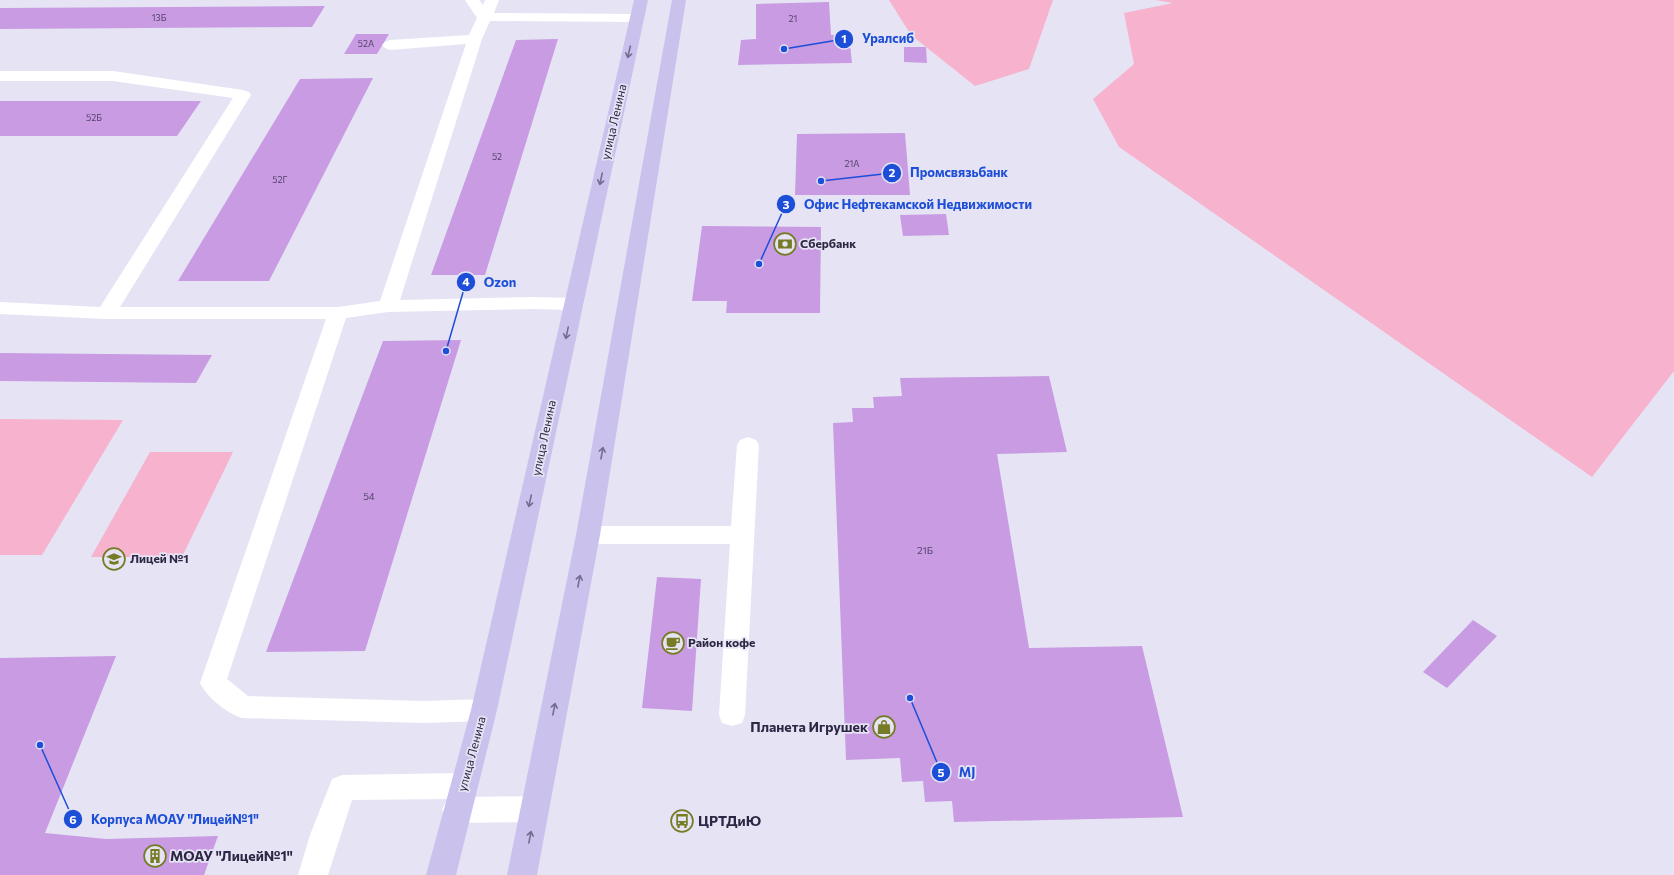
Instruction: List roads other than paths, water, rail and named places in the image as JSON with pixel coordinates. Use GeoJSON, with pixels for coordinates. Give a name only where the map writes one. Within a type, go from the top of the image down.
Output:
{"type":"FeatureCollection","features":[{"type":"Feature","properties":{"kind":"main road"},"geometry":{"type":"LineString","coordinates":[[522,875],[588,535],[679,0]]}},
{"type":"Feature","properties":{"kind":"main road","name":"улица Ленина"},"geometry":{"type":"LineString","coordinates":[[442,875],[460,798],[484,710],[639,9]]}},
{"type":"Feature","properties":{"kind":"street"},"geometry":{"type":"LineString","coordinates":[[472,0],[484,17]]}},
{"type":"Feature","properties":{"kind":"street"},"geometry":{"type":"LineString","coordinates":[[388,306],[475,40],[492,0]]}},
{"type":"Feature","properties":{"kind":"street"},"geometry":{"type":"LineString","coordinates":[[484,17],[639,9]]}},
{"type":"Feature","properties":{"kind":"street"},"geometry":{"type":"LineString","coordinates":[[390,44],[475,40]]}},
{"type":"Feature","properties":{"kind":"street"},"geometry":{"type":"LineString","coordinates":[[0,76],[113,76],[243,95],[106,313]]}},
{"type":"Feature","properties":{"kind":"street"},"geometry":{"type":"LineString","coordinates":[[0,308],[106,313],[338,313],[388,306],[532,303],[574,304]]}},
{"type":"Feature","properties":{"kind":"street"},"geometry":{"type":"LineString","coordinates":[[338,313],[213,683],[242,707],[424,712],[484,710]]}},
{"type":"Feature","properties":{"kind":"street"},"geometry":{"type":"LineString","coordinates":[[732,715],[748,445]]}},
{"type":"Feature","properties":{"kind":"street"},"geometry":{"type":"LineString","coordinates":[[588,535],[742,535]]}},
{"type":"Feature","properties":{"kind":"street"},"geometry":{"type":"LineString","coordinates":[[313,875],[325,835],[342,788],[460,798],[535,809]]}},
{"type":"Feature","properties":{"kind":"place","name":"Уралсиб"},"geometry":{"type":"Point","coordinates":[784,49]}},
{"type":"Feature","properties":{"kind":"place","name":"Промсвязьбанк"},"geometry":{"type":"Point","coordinates":[821,181]}},
{"type":"Feature","properties":{"kind":"place","name":"Сбербанк"},"geometry":{"type":"Point","coordinates":[785,244]}},
{"type":"Feature","properties":{"kind":"place","name":"Офис Нефтекамской Недвижимости"},"geometry":{"type":"Point","coordinates":[759,264]}},
{"type":"Feature","properties":{"kind":"place","name":"Ozon"},"geometry":{"type":"Point","coordinates":[446,351]}},
{"type":"Feature","properties":{"kind":"place","name":"Лицей №1"},"geometry":{"type":"Point","coordinates":[114,559]}},
{"type":"Feature","properties":{"kind":"place","name":"Район кофе"},"geometry":{"type":"Point","coordinates":[673,643]}},
{"type":"Feature","properties":{"kind":"place","name":"MJ"},"geometry":{"type":"Point","coordinates":[910,698]}},
{"type":"Feature","properties":{"kind":"place","name":"Планета Игрушек"},"geometry":{"type":"Point","coordinates":[884,727]}},
{"type":"Feature","properties":{"kind":"place","name":"Корпуса МОАУ \"Лицей№1\""},"geometry":{"type":"Point","coordinates":[40,745]}},
{"type":"Feature","properties":{"kind":"place","name":"ЦРТДиЮ"},"geometry":{"type":"Point","coordinates":[682,821]}},
{"type":"Feature","properties":{"kind":"place","name":"МОАУ \"Лицей№1\""},"geometry":{"type":"Point","coordinates":[155,856]}}]}
